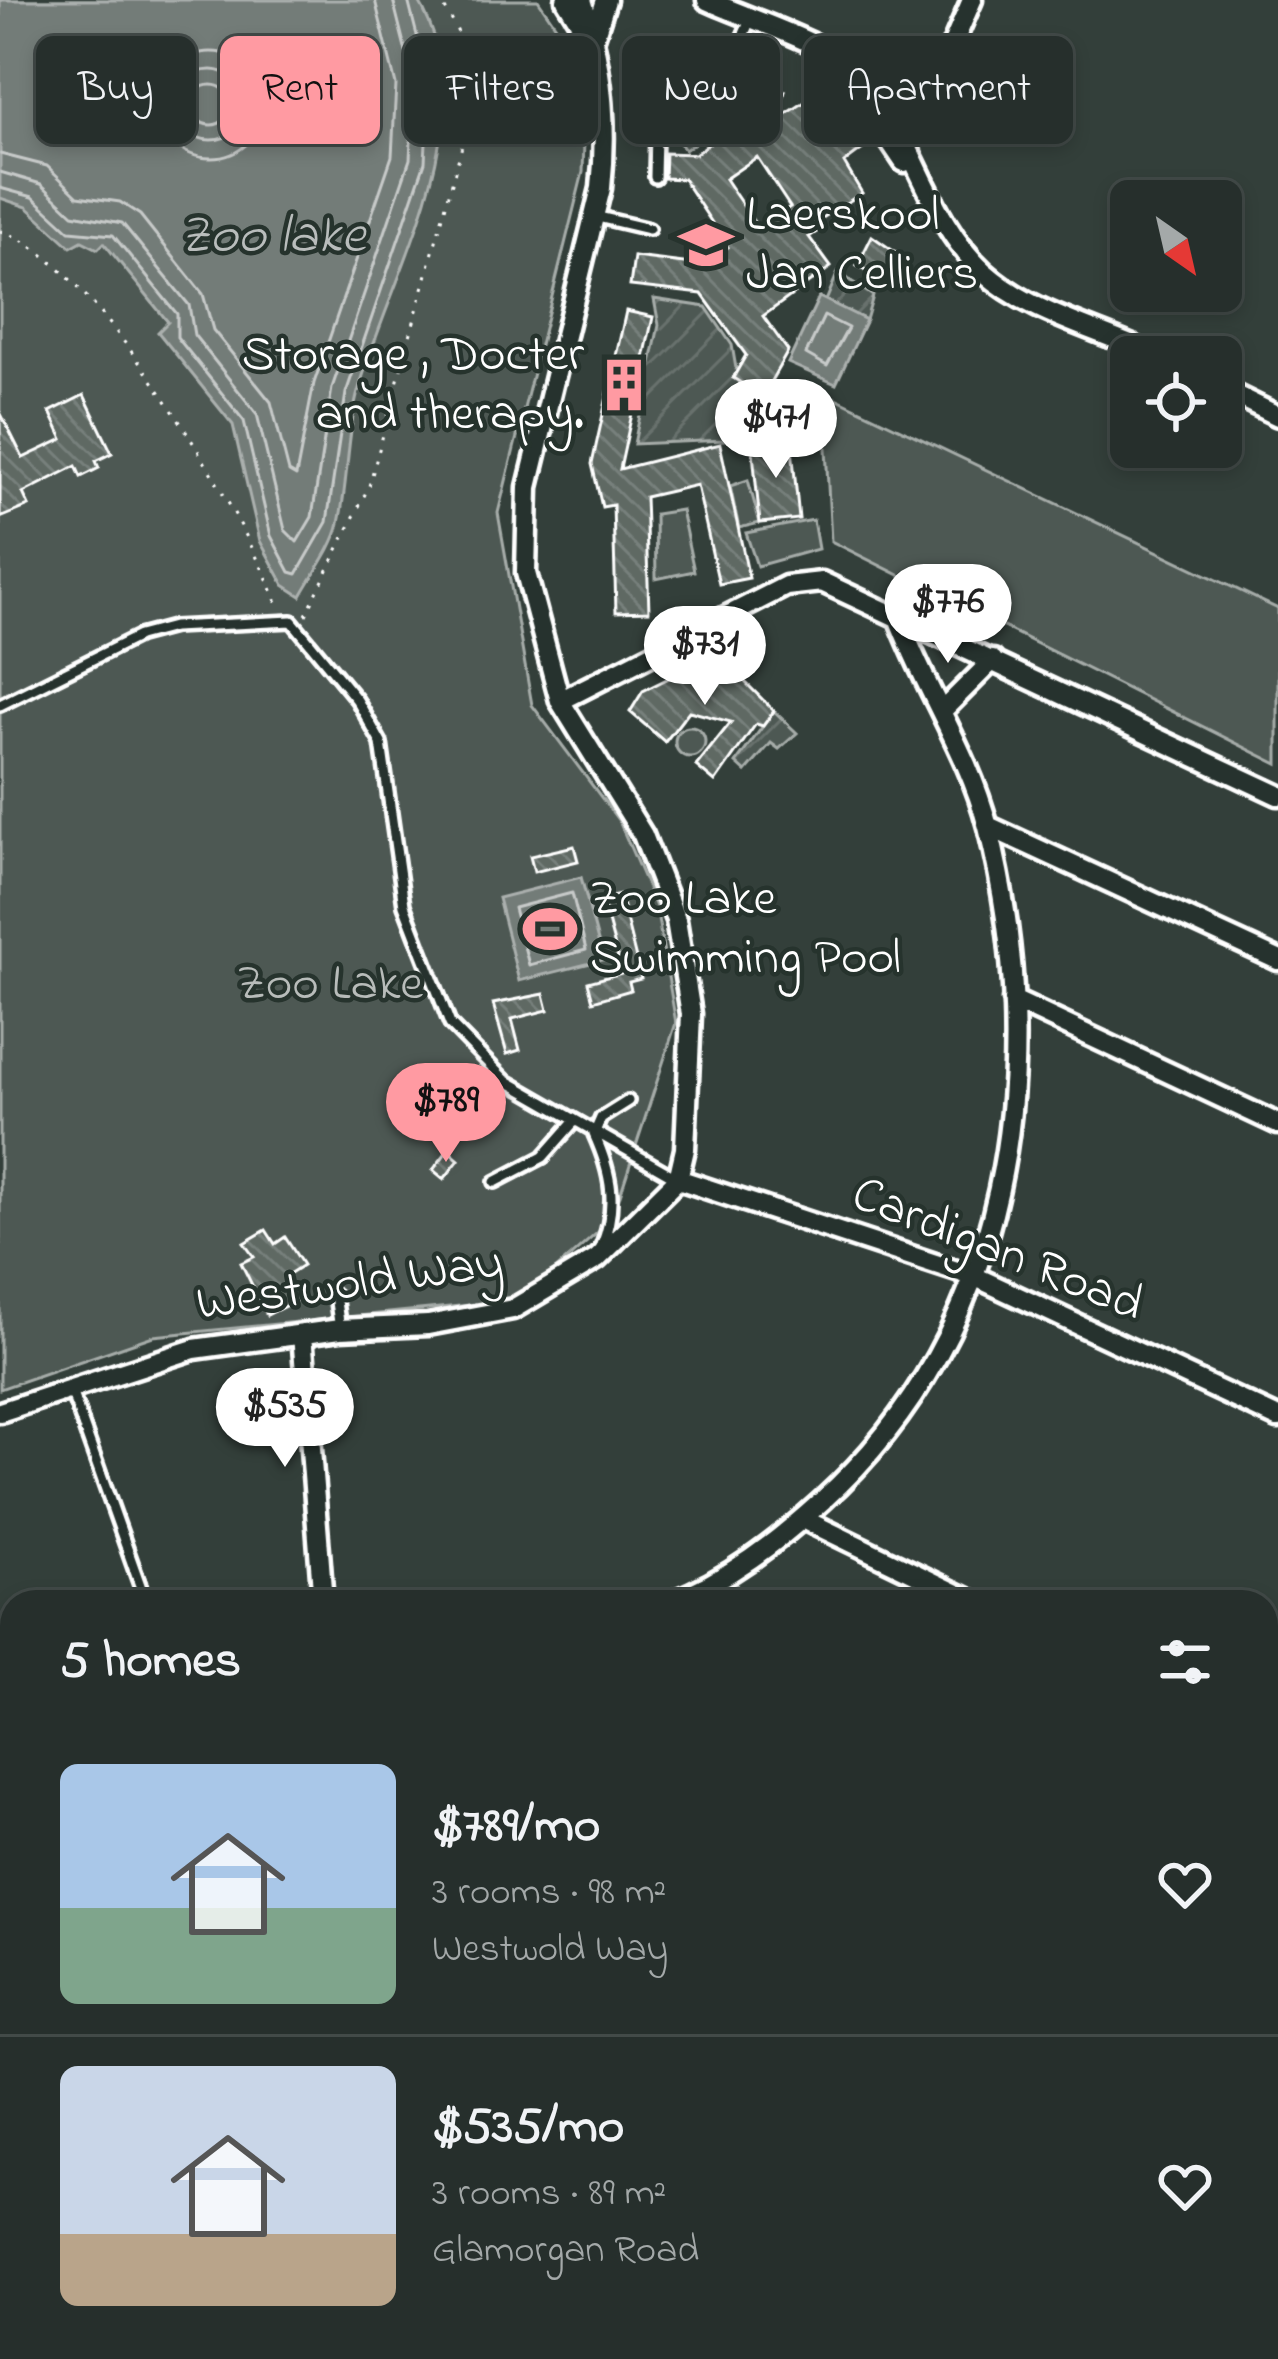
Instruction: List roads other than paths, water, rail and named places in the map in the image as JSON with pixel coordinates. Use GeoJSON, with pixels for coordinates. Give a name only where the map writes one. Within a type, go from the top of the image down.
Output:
{"type":"FeatureCollection","features":[{"type":"Feature","properties":{"kind":"street"},"geometry":{"type":"LineString","coordinates":[[566,0],[587,36]]}},
{"type":"Feature","properties":{"kind":"street"},"geometry":{"type":"LineString","coordinates":[[582,0],[590,36]]}},
{"type":"Feature","properties":{"kind":"street"},"geometry":{"type":"LineString","coordinates":[[593,36],[606,0]]}},
{"type":"Feature","properties":{"kind":"street"},"geometry":{"type":"LineString","coordinates":[[707,0],[804,46]]}},
{"type":"Feature","properties":{"kind":"street"},"geometry":{"type":"LineString","coordinates":[[955,36],[972,0]]}},
{"type":"Feature","properties":{"kind":"street"},"geometry":{"type":"LineString","coordinates":[[598,74],[606,110],[594,216],[524,508],[529,592],[560,701],[643,836],[676,920],[691,1014],[685,1149],[678,1179]]}},
{"type":"Feature","properties":{"kind":"street"},"geometry":{"type":"LineString","coordinates":[[897,144],[963,248],[990,277],[1016,296],[1110,337]]}},
{"type":"Feature","properties":{"kind":"street"},"geometry":{"type":"LineString","coordinates":[[903,153],[907,144]]}},
{"type":"Feature","properties":{"kind":"street"},"geometry":{"type":"LineString","coordinates":[[1242,398],[1278,416]]}},
{"type":"Feature","properties":{"kind":"street"},"geometry":{"type":"LineString","coordinates":[[560,701],[798,582],[835,587],[1278,795]]}},
{"type":"Feature","properties":{"kind":"street"},"geometry":{"type":"LineString","coordinates":[[694,1590],[745,1564],[803,1519],[861,1467],[910,1405],[978,1278],[1007,1141],[1015,1067],[1012,1000],[988,826],[898,617]]}},
{"type":"Feature","properties":{"kind":"street"},"geometry":{"type":"LineString","coordinates":[[942,711],[993,660]]}},
{"type":"Feature","properties":{"kind":"street"},"geometry":{"type":"LineString","coordinates":[[988,826],[1278,960]]}},
{"type":"Feature","properties":{"kind":"street"},"geometry":{"type":"LineString","coordinates":[[1012,1000],[1278,1124]]}},
{"type":"Feature","properties":{"kind":"street","name":"Westwold Way"},"geometry":{"type":"LineString","coordinates":[[0,1412],[153,1358],[340,1329],[428,1325],[513,1309],[597,1258],[678,1179]]}},
{"type":"Feature","properties":{"kind":"street","name":"Cardigan Road"},"geometry":{"type":"LineString","coordinates":[[678,1179],[978,1278],[1278,1418]]}},
{"type":"Feature","properties":{"kind":"street"},"geometry":{"type":"LineString","coordinates":[[302,1334],[322,1590]]}},
{"type":"Feature","properties":{"kind":"street"},"geometry":{"type":"LineString","coordinates":[[803,1519],[949,1590]]}},
{"type":"Feature","properties":{"kind":"lane"},"geometry":{"type":"LineString","coordinates":[[743,36],[750,20]]}},
{"type":"Feature","properties":{"kind":"lane"},"geometry":{"type":"LineString","coordinates":[[655,177],[656,144]]}},
{"type":"Feature","properties":{"kind":"lane"},"geometry":{"type":"LineString","coordinates":[[594,216],[649,229]]}},
{"type":"Feature","properties":{"kind":"lane"},"geometry":{"type":"LineString","coordinates":[[0,704],[120,643],[173,627],[292,621],[357,700],[381,743],[404,905],[443,1013],[495,1072],[573,1123],[678,1179]]}},
{"type":"Feature","properties":{"kind":"lane"},"geometry":{"type":"LineString","coordinates":[[597,1258],[609,1228],[613,1184],[594,1134],[601,1118],[628,1101]]}},
{"type":"Feature","properties":{"kind":"lane"},"geometry":{"type":"LineString","coordinates":[[495,1182],[543,1157],[573,1123]]}},
{"type":"Feature","properties":{"kind":"lane"},"geometry":{"type":"LineString","coordinates":[[335,1295],[340,1329]]}},
{"type":"Feature","properties":{"kind":"lane"},"geometry":{"type":"LineString","coordinates":[[70,1388],[142,1590]]}},
{"type":"Feature","properties":{"kind":"water","name":"Zoo lake"},"geometry":{"type":"Polygon","coordinates":[[[0,0],[418,0],[433,36],[404,36],[404,144],[439,144],[439,148],[409,251],[357,396],[336,532],[301,596],[284,585],[260,541],[233,425],[158,332],[168,322],[104,243],[98,249],[82,241],[71,247],[27,207],[0,198],[0,0]]]}},
{"type":"Feature","properties":{"kind":"water"},"geometry":{"type":"Polygon","coordinates":[[[819,297],[866,320],[836,384],[788,363],[819,297]]]}},
{"type":"Feature","properties":{"kind":"water","name":"Zoo Lake Swimming Pool"},"geometry":{"type":"Polygon","coordinates":[[[581,877],[603,960],[519,981],[498,898],[581,877]]]}},
{"type":"Feature","properties":{"kind":"place","name":"Laerskool Jan Celliers"},"geometry":{"type":"Point","coordinates":[706,245]}},
{"type":"Feature","properties":{"kind":"place","name":"Storage , Docter and therapy."},"geometry":{"type":"Point","coordinates":[624,385]}},
{"type":"Feature","properties":{"kind":"place","name":"Zoo Lake Swimming Pool"},"geometry":{"type":"Point","coordinates":[550,929]}},
{"type":"Feature","properties":{"kind":"park label","name":"Zoo Lake"},"geometry":{"type":"Point","coordinates":[330,985]}}]}
